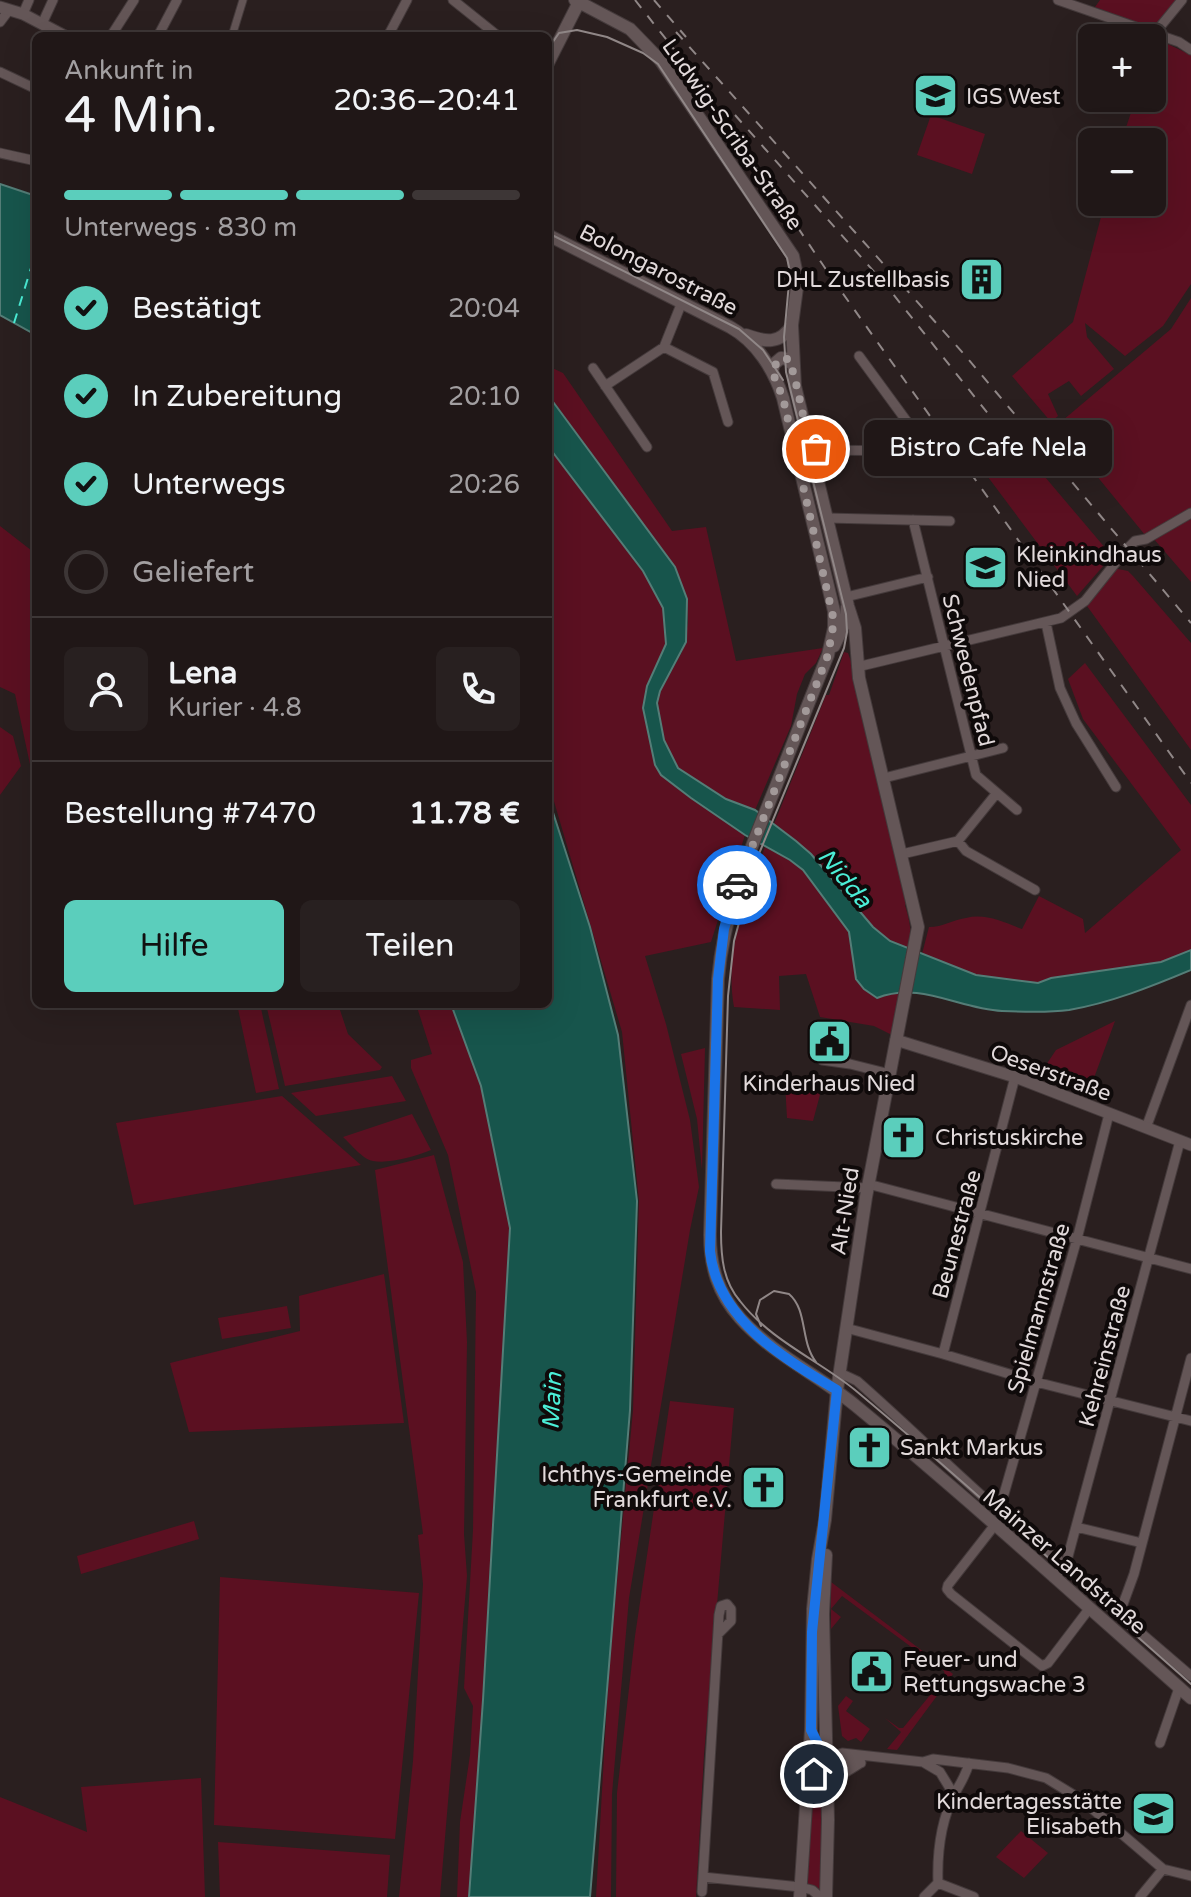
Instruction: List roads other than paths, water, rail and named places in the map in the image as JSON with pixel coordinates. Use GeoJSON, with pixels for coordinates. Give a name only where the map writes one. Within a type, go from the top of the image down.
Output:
{"type":"FeatureCollection","features":[{"type":"Feature","properties":{"kind":"main road"},"geometry":{"type":"LineString","coordinates":[[600,0],[614,19]]}},
{"type":"Feature","properties":{"kind":"main road"},"geometry":{"type":"LineString","coordinates":[[552,55],[578,1]]}},
{"type":"Feature","properties":{"kind":"main road","name":"Ludwig-Scriba-Straße"},"geometry":{"type":"LineString","coordinates":[[578,1],[637,34],[667,67],[793,256],[798,280],[792,325]]}},
{"type":"Feature","properties":{"kind":"main road","name":"Bolongarostraße"},"geometry":{"type":"LineString","coordinates":[[552,237],[743,334],[772,371],[783,398],[834,611],[828,655]]}},
{"type":"Feature","properties":{"kind":"main road"},"geometry":{"type":"LineString","coordinates":[[743,334],[775,341],[784,337],[792,325]]}},
{"type":"Feature","properties":{"kind":"main road"},"geometry":{"type":"LineString","coordinates":[[792,325],[795,386],[847,601],[847,642]]}},
{"type":"Feature","properties":{"kind":"main road"},"geometry":{"type":"LineString","coordinates":[[772,371],[776,361],[781,358],[788,359],[792,364]]}},
{"type":"Feature","properties":{"kind":"main road"},"geometry":{"type":"LineString","coordinates":[[834,611],[857,664],[902,854]]}},
{"type":"Feature","properties":{"kind":"main road"},"geometry":{"type":"LineString","coordinates":[[828,655],[847,642]]}},
{"type":"Feature","properties":{"kind":"main road","name":"Mainzer Landstraße"},"geometry":{"type":"LineString","coordinates":[[828,655],[747,856],[729,910],[719,967],[710,1203],[711,1263],[718,1285],[740,1318],[796,1364],[837,1390],[1191,1698]]}},
{"type":"Feature","properties":{"kind":"main road","name":"Alt-Nied"},"geometry":{"type":"LineString","coordinates":[[825,1520],[837,1390],[868,1186],[917,934],[917,920],[902,854]]}},
{"type":"Feature","properties":{"kind":"main road"},"geometry":{"type":"LineString","coordinates":[[800,1892],[811,1730],[813,1609],[825,1520]]}},
{"type":"Feature","properties":{"kind":"main road"},"geometry":{"type":"LineString","coordinates":[[823,1897],[827,1794],[823,1614],[825,1520]]}},
{"type":"Feature","properties":{"kind":"street"},"geometry":{"type":"LineString","coordinates":[[23,14],[29,0]]}},
{"type":"Feature","properties":{"kind":"street"},"geometry":{"type":"LineString","coordinates":[[42,24],[53,0]]}},
{"type":"Feature","properties":{"kind":"street"},"geometry":{"type":"LineString","coordinates":[[114,32],[134,0]]}},
{"type":"Feature","properties":{"kind":"street"},"geometry":{"type":"LineString","coordinates":[[160,32],[177,0]]}},
{"type":"Feature","properties":{"kind":"street"},"geometry":{"type":"LineString","coordinates":[[233,32],[243,0]]}},
{"type":"Feature","properties":{"kind":"street"},"geometry":{"type":"LineString","coordinates":[[390,32],[407,0]]}},
{"type":"Feature","properties":{"kind":"street"},"geometry":{"type":"LineString","coordinates":[[453,0],[493,32]]}},
{"type":"Feature","properties":{"kind":"street"},"geometry":{"type":"LineString","coordinates":[[1058,0],[1129,24]]}},
{"type":"Feature","properties":{"kind":"street"},"geometry":{"type":"LineString","coordinates":[[1162,24],[1182,0]]}},
{"type":"Feature","properties":{"kind":"street"},"geometry":{"type":"LineString","coordinates":[[0,22],[4,8],[57,32]]}},
{"type":"Feature","properties":{"kind":"street"},"geometry":{"type":"LineString","coordinates":[[1166,37],[1191,50]]}},
{"type":"Feature","properties":{"kind":"street"},"geometry":{"type":"LineString","coordinates":[[0,72],[32,87]]}},
{"type":"Feature","properties":{"kind":"street"},"geometry":{"type":"LineString","coordinates":[[0,153],[32,160]]}},
{"type":"Feature","properties":{"kind":"street"},"geometry":{"type":"LineString","coordinates":[[605,386],[664,347],[682,302]]}},
{"type":"Feature","properties":{"kind":"street"},"geometry":{"type":"LineString","coordinates":[[664,347],[713,372],[728,422]]}},
{"type":"Feature","properties":{"kind":"street"},"geometry":{"type":"LineString","coordinates":[[859,356],[919,438],[923,451],[938,472]]}},
{"type":"Feature","properties":{"kind":"street"},"geometry":{"type":"LineString","coordinates":[[593,368],[647,447]]}},
{"type":"Feature","properties":{"kind":"street"},"geometry":{"type":"LineString","coordinates":[[810,450],[923,451]]}},
{"type":"Feature","properties":{"kind":"street"},"geometry":{"type":"LineString","coordinates":[[857,664],[1016,627],[1046,623],[1078,608],[1135,541],[1146,539],[1191,513]]}},
{"type":"Feature","properties":{"kind":"street"},"geometry":{"type":"LineString","coordinates":[[827,518],[950,521]]}},
{"type":"Feature","properties":{"kind":"street","name":"Schwedenpfad"},"geometry":{"type":"LineString","coordinates":[[913,520],[976,775],[1017,810]]}},
{"type":"Feature","properties":{"kind":"street"},"geometry":{"type":"LineString","coordinates":[[847,601],[928,577]]}},
{"type":"Feature","properties":{"kind":"street"},"geometry":{"type":"LineString","coordinates":[[1046,623],[1060,688],[1076,723],[1116,787]]}},
{"type":"Feature","properties":{"kind":"street"},"geometry":{"type":"LineString","coordinates":[[884,778],[1003,748]]}},
{"type":"Feature","properties":{"kind":"street"},"geometry":{"type":"LineString","coordinates":[[902,854],[958,841],[996,794]]}},
{"type":"Feature","properties":{"kind":"street"},"geometry":{"type":"LineString","coordinates":[[958,841],[966,851],[1035,890]]}},
{"type":"Feature","properties":{"kind":"street"},"geometry":{"type":"LineString","coordinates":[[1146,1128],[1191,1005]]}},
{"type":"Feature","properties":{"kind":"street","name":"Oeserstraße"},"geometry":{"type":"LineString","coordinates":[[897,1037],[1015,1077],[1186,1143]]}},
{"type":"Feature","properties":{"kind":"street"},"geometry":{"type":"LineString","coordinates":[[822,1060],[890,1074]]}},
{"type":"Feature","properties":{"kind":"street","name":"Beunestraße"},"geometry":{"type":"LineString","coordinates":[[943,1354],[1015,1077]]}},
{"type":"Feature","properties":{"kind":"street","name":"Spielmannstraße"},"geometry":{"type":"LineString","coordinates":[[997,1509],[1002,1501],[1077,1239],[1109,1114]]}},
{"type":"Feature","properties":{"kind":"street","name":"Kehreinstraße"},"geometry":{"type":"LineString","coordinates":[[1054,1578],[1065,1564],[1149,1260],[1186,1143]]}},
{"type":"Feature","properties":{"kind":"street"},"geometry":{"type":"LineString","coordinates":[[776,1184],[868,1186],[981,1212],[1191,1269]]}},
{"type":"Feature","properties":{"kind":"street"},"geometry":{"type":"LineString","coordinates":[[846,1328],[1036,1382],[1191,1421]]}},
{"type":"Feature","properties":{"kind":"street"},"geometry":{"type":"LineString","coordinates":[[1119,1615],[1134,1574],[1191,1358]]}},
{"type":"Feature","properties":{"kind":"street","name":"Mainzer Landstraße"},"geometry":{"type":"LineString","coordinates":[[840,1373],[857,1381],[878,1399],[997,1509],[1051,1556],[1065,1564],[1191,1676]]}},
{"type":"Feature","properties":{"kind":"street"},"geometry":{"type":"LineString","coordinates":[[994,1526],[947,1589],[1042,1666],[1048,1663],[1089,1609]]}},
{"type":"Feature","properties":{"kind":"street"},"geometry":{"type":"LineString","coordinates":[[1076,1527],[1142,1543]]}},
{"type":"Feature","properties":{"kind":"street"},"geometry":{"type":"LineString","coordinates":[[702,1892],[718,1634]]}},
{"type":"Feature","properties":{"kind":"street"},"geometry":{"type":"LineString","coordinates":[[1160,1743],[1179,1688]]}},
{"type":"Feature","properties":{"kind":"street"},"geometry":{"type":"LineString","coordinates":[[811,1730],[826,1760]]}},
{"type":"Feature","properties":{"kind":"street"},"geometry":{"type":"LineString","coordinates":[[826,1739],[842,1753]]}},
{"type":"Feature","properties":{"kind":"street"},"geometry":{"type":"LineString","coordinates":[[807,1789],[826,1760],[842,1753],[923,1762],[933,1759],[1036,1774],[1101,1815],[1163,1869],[1191,1876]]}},
{"type":"Feature","properties":{"kind":"street"},"geometry":{"type":"LineString","coordinates":[[827,1794],[835,1779],[873,1758]]}},
{"type":"Feature","properties":{"kind":"street"},"geometry":{"type":"LineString","coordinates":[[826,1760],[861,1763]]}},
{"type":"Feature","properties":{"kind":"street"},"geometry":{"type":"LineString","coordinates":[[923,1762],[940,1772],[954,1795]]}},
{"type":"Feature","properties":{"kind":"street"},"geometry":{"type":"LineString","coordinates":[[924,1897],[938,1883],[937,1853],[954,1795],[965,1778],[969,1763]]}},
{"type":"Feature","properties":{"kind":"street"},"geometry":{"type":"LineString","coordinates":[[1140,1897],[1163,1869]]}},
{"type":"Feature","properties":{"kind":"street"},"geometry":{"type":"LineString","coordinates":[[703,1877],[800,1892],[812,1890],[823,1897]]}},
{"type":"Feature","properties":{"kind":"street"},"geometry":{"type":"LineString","coordinates":[[938,1883],[974,1897]]}},
{"type":"Feature","properties":{"kind":"water"},"geometry":{"type":"Polygon","coordinates":[[[0,184],[32,195],[32,333],[0,315],[0,184]]]}},
{"type":"Feature","properties":{"kind":"water"},"geometry":{"type":"Polygon","coordinates":[[[552,400],[675,567],[687,599],[686,642],[660,691],[657,703],[664,740],[678,768],[726,799],[755,810],[796,841],[811,854],[873,927],[890,941],[976,975],[1038,983],[1051,978],[1161,962],[1191,950],[1191,970],[1116,998],[1052,1012],[986,1009],[924,994],[893,994],[877,998],[864,989],[856,979],[849,932],[803,870],[691,798],[661,775],[655,765],[643,708],[647,686],[666,644],[663,608],[643,571],[552,451],[552,400]]]}},
{"type":"Feature","properties":{"kind":"water","name":"Main"},"geometry":{"type":"Polygon","coordinates":[[[552,809],[590,927],[618,1035],[637,1201],[630,1410],[590,1897],[469,1897],[510,1228],[481,1086],[452,1008],[552,1008],[552,809]]]}},
{"type":"Feature","properties":{"kind":"tram line"},"geometry":{"type":"LineString","coordinates":[[552,43],[559,33],[577,30],[607,37],[643,53],[658,64],[787,258],[790,272],[784,337],[786,372],[846,614],[844,648],[756,861],[734,941],[728,996],[721,1232],[727,1277],[740,1301],[765,1327],[855,1390],[1191,1684]]}},
{"type":"Feature","properties":{"kind":"tram line"},"geometry":{"type":"LineString","coordinates":[[552,235],[739,329],[763,350],[783,380]]}},
{"type":"Feature","properties":{"kind":"tram line"},"geometry":{"type":"LineString","coordinates":[[761,1326],[756,1314],[760,1300],[774,1291],[789,1294],[799,1309],[808,1345],[816,1362]]}},
{"type":"Feature","properties":{"kind":"railway"},"geometry":{"type":"LineString","coordinates":[[635,0],[700,82],[829,274],[1191,783]]}},
{"type":"Feature","properties":{"kind":"railway"},"geometry":{"type":"LineString","coordinates":[[654,0],[686,37]]}},
{"type":"Feature","properties":{"kind":"railway"},"geometry":{"type":"LineString","coordinates":[[676,32],[963,353],[1191,623]]}},
{"type":"Feature","properties":{"kind":"railway"},"geometry":{"type":"LineString","coordinates":[[735,115],[885,284],[1001,430]]}},
{"type":"Feature","properties":{"kind":"place","name":"IGS West"},"geometry":{"type":"Point","coordinates":[935,96]}},
{"type":"Feature","properties":{"kind":"place","name":"DHL Zustellbasis"},"geometry":{"type":"Point","coordinates":[981,279]}},
{"type":"Feature","properties":{"kind":"place","name":"Bistro Cafe Nela"},"geometry":{"type":"Point","coordinates":[816,449]}},
{"type":"Feature","properties":{"kind":"place","name":"Kleinkindhaus Nied"},"geometry":{"type":"Point","coordinates":[985,567]}},
{"type":"Feature","properties":{"kind":"place","name":"Kinderhaus Nied"},"geometry":{"type":"Point","coordinates":[829,1042]}},
{"type":"Feature","properties":{"kind":"place","name":"Christuskirche"},"geometry":{"type":"Point","coordinates":[904,1137]}},
{"type":"Feature","properties":{"kind":"place","name":"Sankt Markus"},"geometry":{"type":"Point","coordinates":[869,1447]}},
{"type":"Feature","properties":{"kind":"place","name":"Ichthys-Gemeinde Frankfurt e.V."},"geometry":{"type":"Point","coordinates":[763,1487]}},
{"type":"Feature","properties":{"kind":"place","name":"Feuer- und Rettungswache 3"},"geometry":{"type":"Point","coordinates":[872,1672]}},
{"type":"Feature","properties":{"kind":"place","name":"Kindertagesstätte Elisabeth"},"geometry":{"type":"Point","coordinates":[1153,1814]}},
{"type":"Feature","properties":{"kind":"water label","name":"Nidda"},"geometry":{"type":"Point","coordinates":[845,878]}}]}
